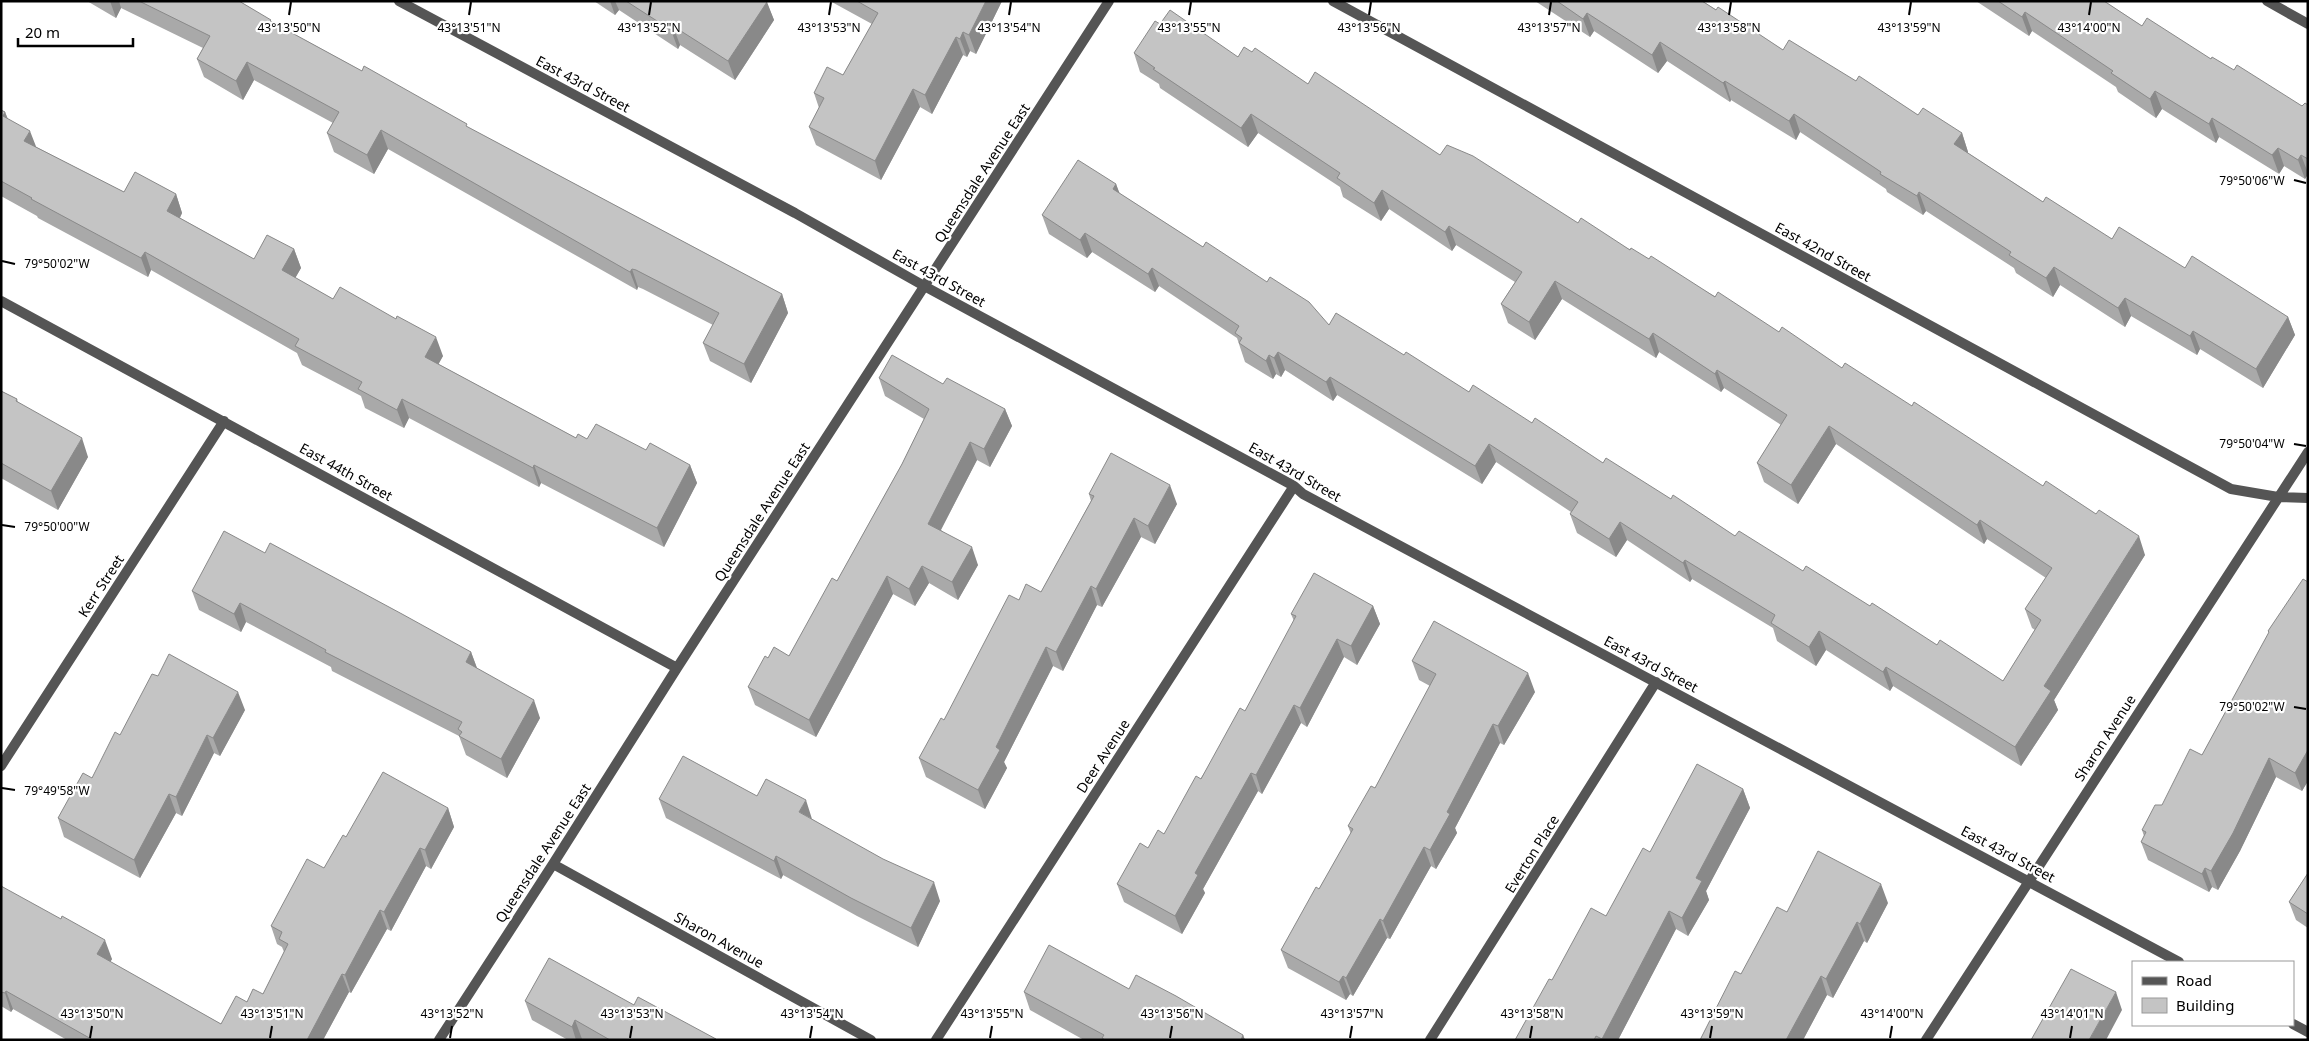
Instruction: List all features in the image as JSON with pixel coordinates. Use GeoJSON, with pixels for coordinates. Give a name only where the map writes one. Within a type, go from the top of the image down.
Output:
{"type":"FeatureCollection","features":[{"type":"Feature","properties":{"kind":"street","name":"East 43rd Street"},"geometry":{"type":"LineString","coordinates":[[399,1],[786,208],[926,287],[1294,486],[1303,494],[2029,880],[2177,961]]}},
{"type":"Feature","properties":{"kind":"street","name":"Queensdale Avenue East"},"geometry":{"type":"LineString","coordinates":[[439,1040],[553,864],[676,668],[926,287],[1109,1]]}},
{"type":"Feature","properties":{"kind":"street","name":"East 42nd Street"},"geometry":{"type":"LineString","coordinates":[[1333,1],[2231,489],[2278,497],[2308,498]]}},
{"type":"Feature","properties":{"kind":"street"},"geometry":{"type":"LineString","coordinates":[[2267,1],[2308,24]]}},
{"type":"Feature","properties":{"kind":"street","name":"East 44th Street"},"geometry":{"type":"LineString","coordinates":[[1,301],[676,668]]}},
{"type":"Feature","properties":{"kind":"street","name":"Kerr Street"},"geometry":{"type":"LineString","coordinates":[[1,766],[224,421]]}},
{"type":"Feature","properties":{"kind":"street","name":"Sharon Avenue"},"geometry":{"type":"LineString","coordinates":[[1926,1040],[2308,452]]}},
{"type":"Feature","properties":{"kind":"street","name":"Deer Avenue"},"geometry":{"type":"LineString","coordinates":[[936,1040],[1294,486]]}},
{"type":"Feature","properties":{"kind":"street","name":"Everton Place"},"geometry":{"type":"LineString","coordinates":[[1430,1040],[1656,682]]}},
{"type":"Feature","properties":{"kind":"street","name":"Sharon Avenue"},"geometry":{"type":"LineString","coordinates":[[553,864],[871,1040]]}},
{"type":"Feature","properties":{"kind":"street"},"geometry":{"type":"LineString","coordinates":[[2294,1025],[2308,1032]]}},
{"type":"Feature","properties":{"kind":"building"},"geometry":{"type":"Polygon","coordinates":[[[139,1],[239,1],[270,21],[362,71],[364,66],[467,124],[466,126],[782,294],[744,364],[703,343],[719,313],[636,270],[632,269],[630,272],[381,130],[367,155],[327,133],[339,112],[247,62],[236,81],[197,59],[210,36],[139,1]]]}},
{"type":"Feature","properties":{"kind":"building"},"geometry":{"type":"Polygon","coordinates":[[[626,1],[767,2],[728,61],[673,26],[671,30],[626,1]]]}},
{"type":"Feature","properties":{"kind":"building"},"geometry":{"type":"Polygon","coordinates":[[[857,1],[986,1],[969,35],[963,32],[960,39],[956,37],[925,95],[913,89],[875,161],[809,127],[824,98],[814,93],[827,67],[843,75],[878,13],[857,1]]]}},
{"type":"Feature","properties":{"kind":"building"},"geometry":{"type":"Polygon","coordinates":[[[1557,1],[1702,1],[1716,10],[1718,7],[1783,50],[1789,40],[1856,81],[1859,76],[1918,115],[1923,108],[1962,133],[1954,144],[2043,202],[2046,197],[2112,239],[2119,227],[2185,268],[2192,256],[2288,317],[2256,369],[2193,331],[2190,336],[2125,298],[2118,308],[2054,267],[2046,278],[2009,255],[2011,252],[1919,192],[1917,196],[1880,174],[1881,172],[1794,114],[1789,121],[1725,81],[1723,83],[1660,42],[1652,55],[1587,13],[1583,19],[1557,1]]]}},
{"type":"Feature","properties":{"kind":"building"},"geometry":{"type":"Polygon","coordinates":[[[1998,1],[2104,1],[2142,26],[2147,18],[2211,59],[2212,57],[2234,70],[2237,65],[2302,106],[2305,103],[2308,105],[2308,159],[2301,155],[2298,160],[2278,148],[2272,155],[2212,118],[2209,124],[2155,91],[2150,99],[2111,73],[2113,71],[2025,12],[2022,17],[1998,1]]]}},
{"type":"Feature","properties":{"kind":"building"},"geometry":{"type":"Polygon","coordinates":[[[1170,10],[1238,57],[1244,47],[1252,52],[1255,48],[1308,84],[1315,72],[1440,155],[1447,145],[1473,156],[1578,223],[1581,218],[1630,250],[1631,248],[1649,259],[1651,256],[1715,297],[1718,292],[1779,332],[1782,327],[1842,368],[1845,363],[1912,406],[1914,402],[2043,486],[2046,481],[2096,514],[2099,510],[2139,536],[2044,686],[2051,691],[2015,747],[1886,667],[1883,672],[1819,631],[1809,647],[1771,623],[1775,615],[1685,560],[1683,563],[1620,522],[1609,539],[1570,514],[1578,502],[1489,444],[1475,466],[1330,377],[1326,382],[1278,352],[1274,358],[1269,355],[1266,361],[1239,343],[1242,338],[1235,333],[1239,326],[1152,268],[1148,274],[1085,233],[1080,240],[1042,215],[1078,160],[1116,184],[1113,189],[1203,247],[1206,242],[1267,282],[1270,277],[1309,302],[1329,325],[1336,313],[1404,355],[1406,352],[1469,392],[1473,385],[1532,423],[1535,418],[1603,463],[1606,458],[1671,499],[1673,495],[1735,536],[1739,531],[1803,571],[1806,566],[1870,606],[1872,603],[1937,645],[1940,640],[2003,681],[2041,620],[2025,609],[2052,568],[1980,520],[1977,525],[1829,426],[1791,485],[1757,463],[1787,415],[1717,370],[1715,374],[1653,333],[1649,339],[1555,281],[1529,322],[1501,304],[1522,272],[1449,226],[1445,232],[1382,190],[1374,203],[1337,178],[1340,173],[1251,114],[1241,128],[1153,69],[1155,68],[1134,53],[1155,21],[1160,24],[1170,10]]]}},
{"type":"Feature","properties":{"kind":"building"},"geometry":{"type":"Polygon","coordinates":[[[1,110],[5,112],[3,116],[30,131],[24,141],[124,192],[135,172],[176,194],[167,211],[254,259],[267,235],[294,249],[282,270],[333,299],[340,287],[396,319],[397,316],[436,337],[425,357],[576,438],[578,434],[587,439],[596,424],[646,450],[650,443],[690,465],[657,528],[534,465],[533,468],[402,399],[397,410],[358,389],[362,382],[295,346],[299,339],[145,252],[141,258],[1,181],[1,110]]]}},
{"type":"Feature","properties":{"kind":"building"},"geometry":{"type":"Polygon","coordinates":[[[892,355],[943,384],[947,378],[1005,409],[984,449],[970,442],[928,524],[972,547],[952,582],[922,566],[909,589],[887,576],[809,720],[748,687],[765,656],[768,658],[774,647],[789,656],[832,578],[837,581],[902,464],[929,409],[879,378],[892,355]]]}},
{"type":"Feature","properties":{"kind":"building"},"geometry":{"type":"Polygon","coordinates":[[[1,391],[82,438],[51,491],[1,463],[1,391]]]}},
{"type":"Feature","properties":{"kind":"building"},"geometry":{"type":"Polygon","coordinates":[[[1111,453],[1170,485],[1148,526],[1134,518],[1096,589],[1091,586],[1056,652],[1046,647],[996,747],[1000,750],[978,790],[919,758],[941,718],[944,720],[1009,595],[1019,600],[1026,584],[1041,592],[1094,496],[1089,494],[1111,453]]]}},
{"type":"Feature","properties":{"kind":"building"},"geometry":{"type":"Polygon","coordinates":[[[224,531],[265,553],[270,543],[402,614],[471,652],[466,662],[534,700],[501,759],[459,736],[462,732],[458,729],[462,722],[325,652],[326,650],[240,603],[234,614],[192,591],[224,531]]]}},
{"type":"Feature","properties":{"kind":"building"},"geometry":{"type":"Polygon","coordinates":[[[1314,573],[1373,606],[1351,646],[1337,639],[1300,708],[1294,705],[1256,775],[1251,773],[1195,873],[1198,875],[1175,916],[1117,884],[1140,843],[1148,848],[1158,830],[1164,834],[1196,776],[1201,779],[1240,708],[1245,711],[1296,616],[1291,614],[1314,573]]]}},
{"type":"Feature","properties":{"kind":"building"},"geometry":{"type":"Polygon","coordinates":[[[2303,579],[2308,582],[2308,750],[2295,773],[2269,758],[2233,833],[2211,871],[2205,868],[2202,874],[2141,842],[2146,832],[2142,830],[2155,805],[2162,805],[2190,749],[2202,755],[2268,631],[2303,579]]]}},
{"type":"Feature","properties":{"kind":"building"},"geometry":{"type":"Polygon","coordinates":[[[1434,621],[1528,673],[1498,726],[1493,724],[1447,812],[1450,814],[1430,850],[1424,847],[1383,921],[1380,919],[1346,978],[1343,976],[1339,982],[1281,950],[1316,887],[1319,889],[1353,829],[1348,826],[1371,786],[1375,788],[1436,674],[1412,661],[1434,621]]]}},
{"type":"Feature","properties":{"kind":"building"},"geometry":{"type":"Polygon","coordinates":[[[169,654],[238,692],[213,738],[207,735],[176,797],[169,794],[134,860],[58,818],[83,773],[92,778],[115,732],[120,735],[152,674],[158,676],[169,654]]]}},
{"type":"Feature","properties":{"kind":"building"},"geometry":{"type":"Polygon","coordinates":[[[683,756],[757,796],[766,779],[806,800],[799,812],[883,859],[934,882],[911,928],[851,898],[776,856],[774,861],[659,799],[683,756]]]}},
{"type":"Feature","properties":{"kind":"building"},"geometry":{"type":"Polygon","coordinates":[[[1697,764],[1743,789],[1696,878],[1702,881],[1682,918],[1669,911],[1602,1039],[1596,1036],[1594,1040],[1515,1040],[1549,979],[1552,980],[1591,908],[1606,916],[1643,848],[1650,852],[1697,764]]]}},
{"type":"Feature","properties":{"kind":"building"},"geometry":{"type":"Polygon","coordinates":[[[383,772],[448,808],[425,850],[420,848],[384,912],[380,910],[345,975],[342,974],[307,1040],[93,1040],[6,991],[5,993],[1,992],[1,886],[61,919],[62,916],[105,940],[97,954],[221,1024],[236,996],[247,1002],[253,989],[263,994],[288,944],[279,939],[282,932],[271,926],[307,859],[324,868],[343,835],[346,837],[383,772]]]}},
{"type":"Feature","properties":{"kind":"building"},"geometry":{"type":"Polygon","coordinates":[[[1818,851],[1881,884],[1860,924],[1857,922],[1826,979],[1821,976],[1786,1040],[1700,1040],[1735,971],[1741,974],[1777,907],[1787,912],[1818,851]]]}},
{"type":"Feature","properties":{"kind":"building"},"geometry":{"type":"Polygon","coordinates":[[[2308,873],[2308,914],[2289,902],[2308,873]]]}},
{"type":"Feature","properties":{"kind":"building"},"geometry":{"type":"Polygon","coordinates":[[[1049,945],[1129,989],[1136,975],[1243,1035],[1241,1040],[1105,1040],[1102,1038],[1104,1035],[1024,992],[1049,945]]]}},
{"type":"Feature","properties":{"kind":"building"},"geometry":{"type":"Polygon","coordinates":[[[549,958],[634,1005],[638,997],[716,1039],[610,1040],[575,1020],[572,1027],[525,1001],[549,958]]]}},
{"type":"Feature","properties":{"kind":"building"},"geometry":{"type":"Polygon","coordinates":[[[2071,969],[2116,992],[2089,1040],[2031,1040],[2071,969]]]}}]}
